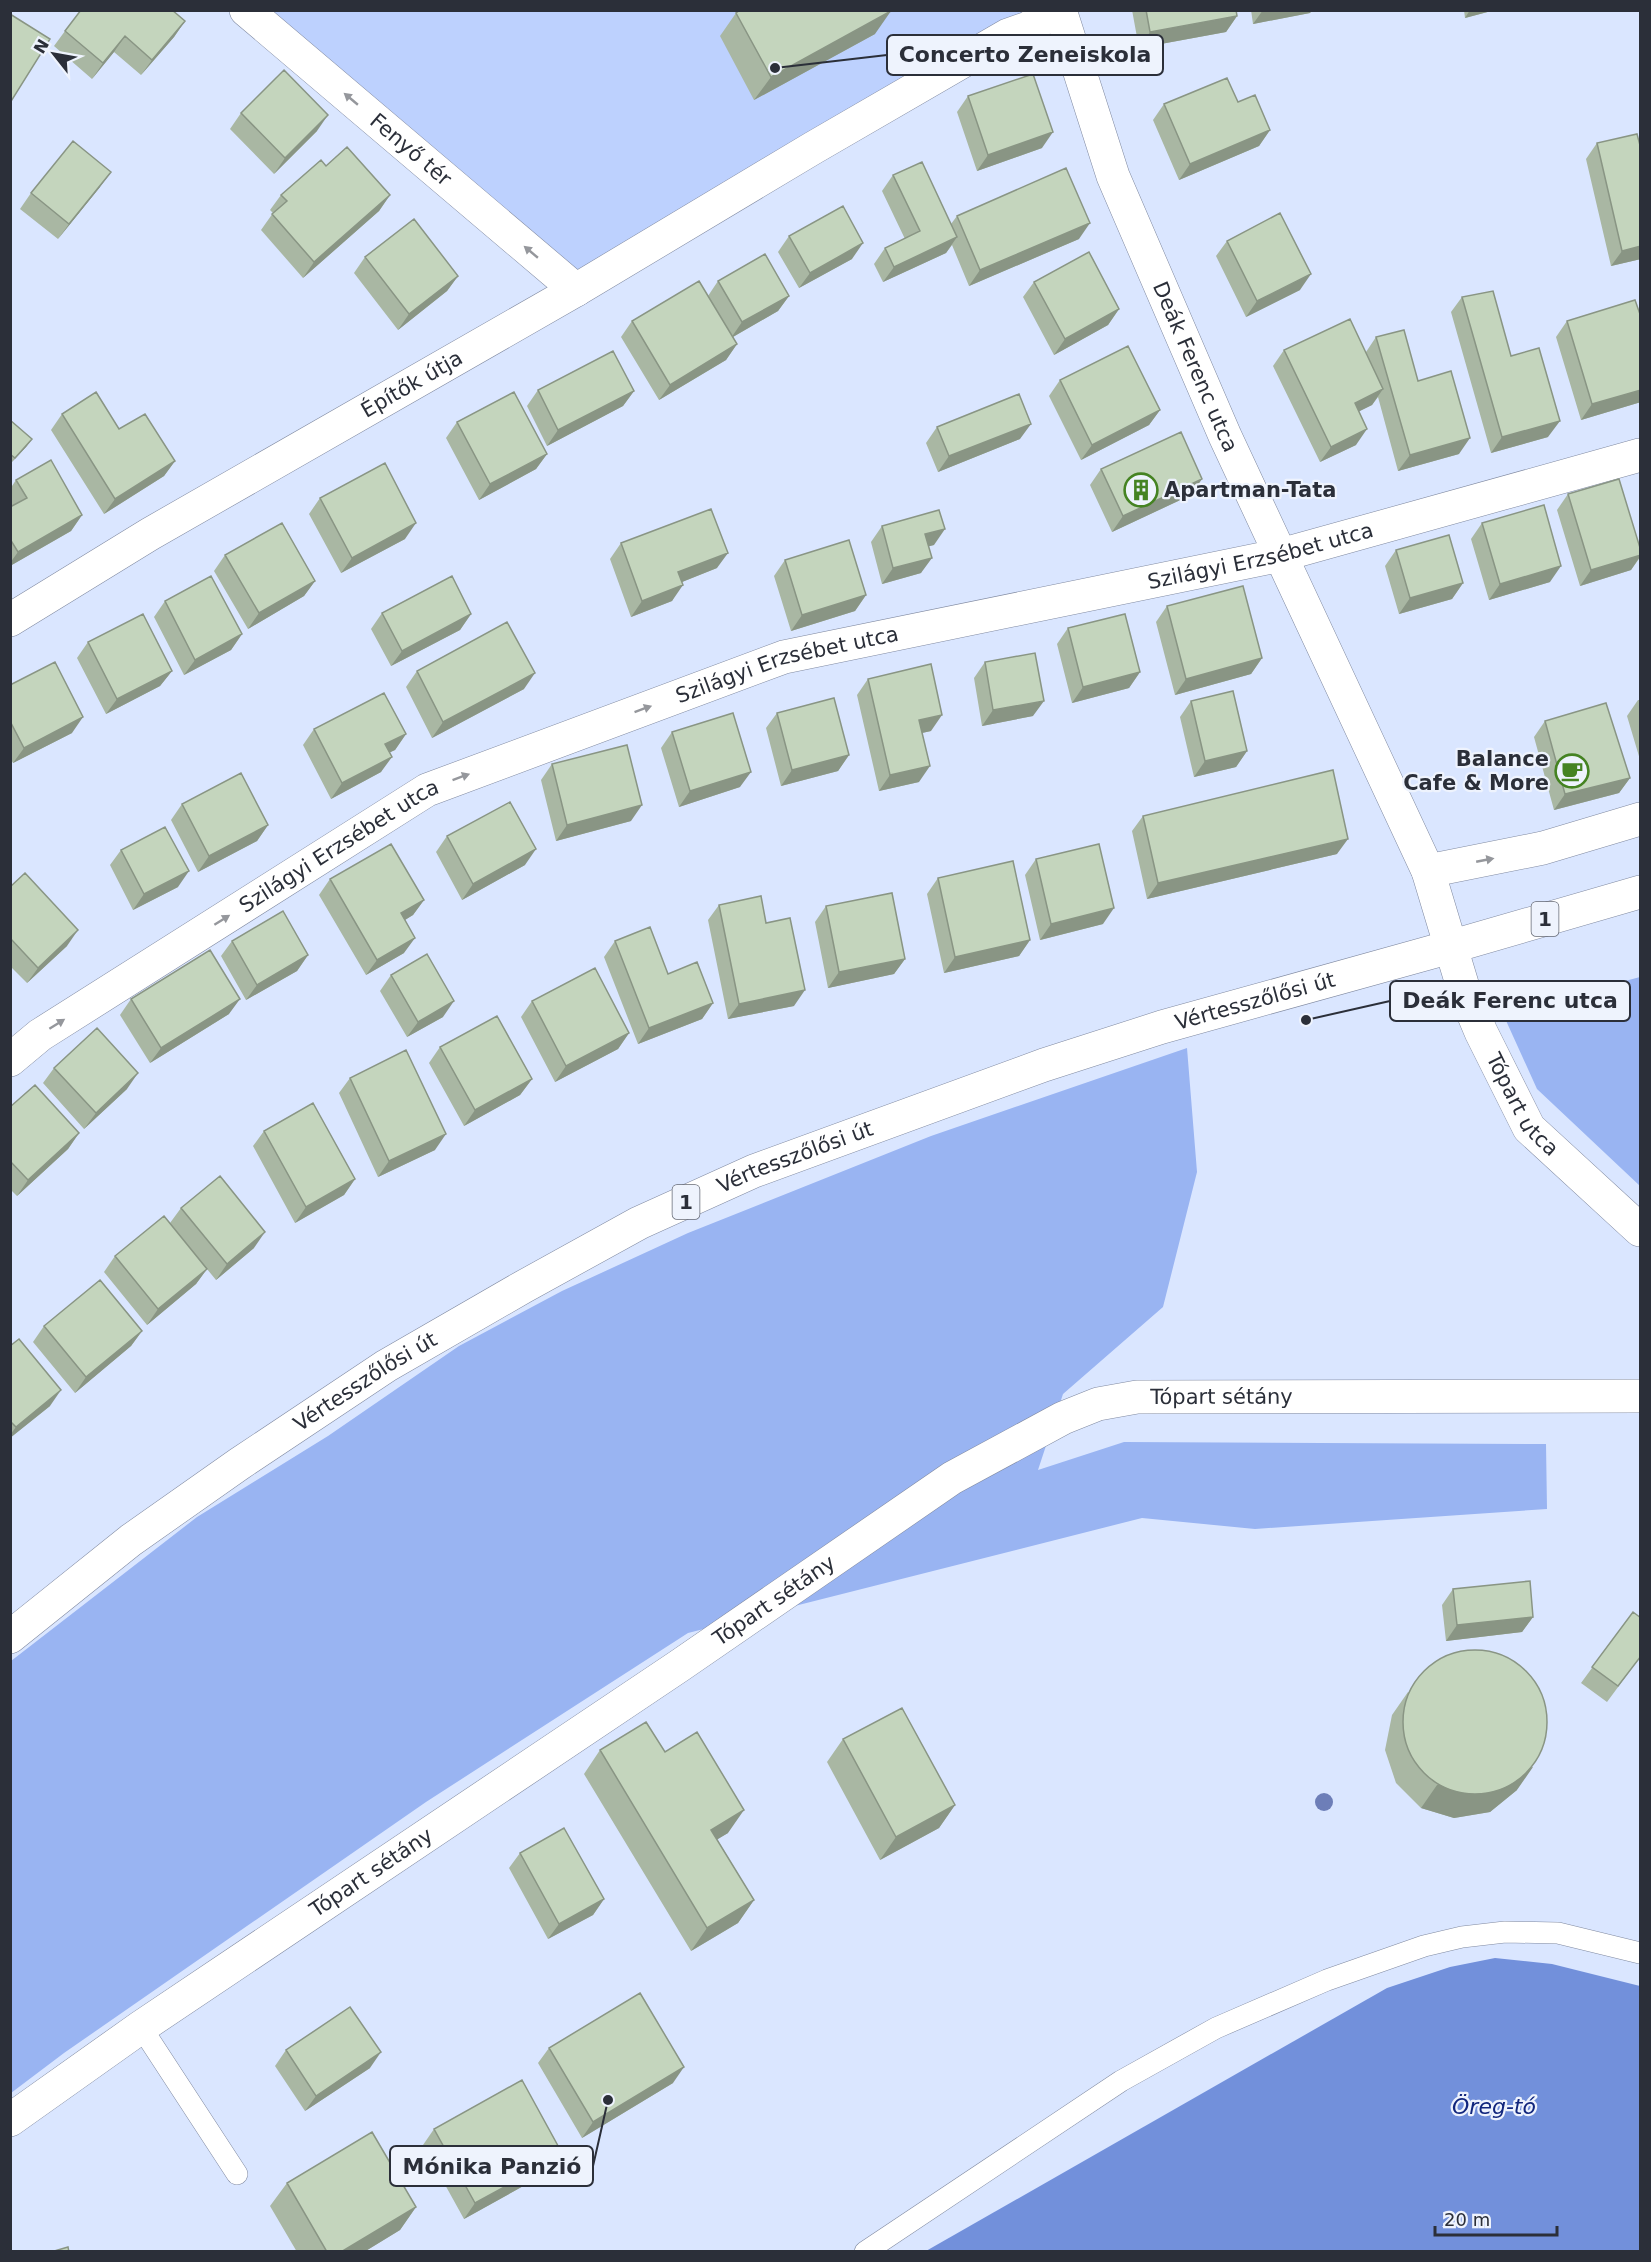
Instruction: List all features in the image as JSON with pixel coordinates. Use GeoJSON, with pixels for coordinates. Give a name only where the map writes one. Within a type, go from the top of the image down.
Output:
{"type":"FeatureCollection","features":[{"type":"Feature","properties":{"kind":"street","name":"Fenyő tér"},"geometry":{"type":"LineString","coordinates":[[246,10],[576,290]]}},
{"type":"Feature","properties":{"kind":"street","name":"Építők útja"},"geometry":{"type":"LineString","coordinates":[[10,620],[150,534],[576,290],[813,148],[1008,35],[1028,28],[1058,10]]}},
{"type":"Feature","properties":{"kind":"street","name":"Deák Ferenc utca"},"geometry":{"type":"LineString","coordinates":[[1058,10],[1113,176],[1225,436],[1428,871],[1450,947]]}},
{"type":"Feature","properties":{"kind":"street","name":"Szilágyi Erzsébet utca"},"geometry":{"type":"LineString","coordinates":[[10,1060],[40,1035],[427,790],[784,657],[1281,555],[1641,455]]}},
{"type":"Feature","properties":{"kind":"street"},"geometry":{"type":"LineString","coordinates":[[1428,871],[1543,848],[1641,819]]}},
{"type":"Feature","properties":{"kind":"street","name":"Vértesszőlősi út"},"geometry":{"type":"LineString","coordinates":[[10,1637],[131,1540],[239,1464],[386,1366],[639,1223],[754,1171],[1044,1065],[1162,1027],[1641,892]]}},
{"type":"Feature","properties":{"kind":"street","name":"Tópart utca"},"geometry":{"type":"LineString","coordinates":[[1450,947],[1465,994],[1481,1032],[1529,1128],[1641,1230]]}},
{"type":"Feature","properties":{"kind":"street","name":"Tópart sétány"},"geometry":{"type":"LineString","coordinates":[[10,2121],[141,2027],[679,1666],[952,1478],[1062,1418],[1098,1404],[1137,1397],[1641,1396]]}},
{"type":"Feature","properties":{"kind":"lane"},"geometry":{"type":"LineString","coordinates":[[865,2252],[1122,2081],[1216,2028],[1328,1980],[1424,1946],[1462,1937],[1505,1932],[1558,1933],[1641,1953]]}},
{"type":"Feature","properties":{"kind":"lane"},"geometry":{"type":"LineString","coordinates":[[141,2027],[237,2174]]}},
{"type":"Feature","properties":{"kind":"shaded area"},"geometry":{"type":"Polygon","coordinates":[[[246,11],[1056,11],[576,290],[246,11]]]}},
{"type":"Feature","properties":{"kind":"shaded area"},"geometry":{"type":"Polygon","coordinates":[[[1640,977],[1640,1186],[1537,1089],[1503,1014],[1640,977]]]}},
{"type":"Feature","properties":{"kind":"shaded area"},"geometry":{"type":"Polygon","coordinates":[[[1187,1048],[1197,1172],[1163,1307],[1063,1394],[1038,1470],[1124,1442],[1546,1444],[1547,1509],[1255,1529],[1142,1518],[688,1633],[426,1802],[64,2053],[11,2093],[11,1661],[197,1517],[328,1436],[459,1346],[562,1291],[688,1233],[931,1136],[1187,1048]]]}},
{"type":"Feature","properties":{"kind":"water","name":"Öreg-tó"},"geometry":{"type":"Polygon","coordinates":[[[1495,1958],[1552,1964],[1640,1986],[1640,2251],[926,2251],[1387,1988],[1450,1967],[1495,1958]]]}},
{"type":"Feature","properties":{"kind":"building"},"geometry":{"type":"Polygon","coordinates":[[[81,10],[172,10],[185,21],[152,60],[125,36],[103,63],[65,31],[81,10]]]}},
{"type":"Feature","properties":{"kind":"building"},"geometry":{"type":"Polygon","coordinates":[[[740,10],[891,11],[771,77],[736,13],[740,10]]]}},
{"type":"Feature","properties":{"kind":"building"},"geometry":{"type":"Polygon","coordinates":[[[1146,10],[1236,10],[1237,16],[1150,32],[1146,10]]]}},
{"type":"Feature","properties":{"kind":"building"},"geometry":{"type":"Polygon","coordinates":[[[10,14],[50,39],[10,103],[10,14]]]}},
{"type":"Feature","properties":{"kind":"building"},"geometry":{"type":"Polygon","coordinates":[[[284,70],[328,115],[285,158],[241,113],[284,70]]]}},
{"type":"Feature","properties":{"kind":"building"},"geometry":{"type":"Polygon","coordinates":[[[1033,74],[1053,132],[988,155],[968,96],[1033,74]]]}},
{"type":"Feature","properties":{"kind":"building"},"geometry":{"type":"Polygon","coordinates":[[[1227,78],[1238,102],[1255,95],[1270,130],[1190,164],[1164,104],[1227,78]]]}},
{"type":"Feature","properties":{"kind":"building"},"geometry":{"type":"Polygon","coordinates":[[[1637,134],[1641,149],[1641,246],[1622,251],[1597,143],[1637,134]]]}},
{"type":"Feature","properties":{"kind":"building"},"geometry":{"type":"Polygon","coordinates":[[[73,141],[111,172],[69,224],[31,193],[73,141]]]}},
{"type":"Feature","properties":{"kind":"building"},"geometry":{"type":"Polygon","coordinates":[[[347,147],[390,195],[314,262],[272,214],[287,201],[281,195],[321,160],[326,166],[347,147]]]}},
{"type":"Feature","properties":{"kind":"building"},"geometry":{"type":"Polygon","coordinates":[[[922,162],[957,237],[894,267],[885,248],[920,231],[893,175],[922,162]]]}},
{"type":"Feature","properties":{"kind":"building"},"geometry":{"type":"Polygon","coordinates":[[[1066,168],[1090,223],[980,270],[957,216],[1066,168]]]}},
{"type":"Feature","properties":{"kind":"building"},"geometry":{"type":"Polygon","coordinates":[[[843,206],[863,243],[810,273],[789,236],[843,206]]]}},
{"type":"Feature","properties":{"kind":"building"},"geometry":{"type":"Polygon","coordinates":[[[1280,213],[1311,274],[1257,301],[1227,241],[1280,213]]]}},
{"type":"Feature","properties":{"kind":"building"},"geometry":{"type":"Polygon","coordinates":[[[414,219],[458,276],[409,314],[365,257],[414,219]]]}},
{"type":"Feature","properties":{"kind":"building"},"geometry":{"type":"Polygon","coordinates":[[[1089,252],[1119,309],[1065,339],[1034,282],[1089,252]]]}},
{"type":"Feature","properties":{"kind":"building"},"geometry":{"type":"Polygon","coordinates":[[[765,254],[789,296],[742,322],[718,281],[765,254]]]}},
{"type":"Feature","properties":{"kind":"building"},"geometry":{"type":"Polygon","coordinates":[[[699,281],[737,344],[670,385],[632,321],[699,281]]]}},
{"type":"Feature","properties":{"kind":"building"},"geometry":{"type":"Polygon","coordinates":[[[1493,291],[1511,356],[1539,348],[1560,421],[1502,437],[1462,297],[1493,291]]]}},
{"type":"Feature","properties":{"kind":"building"},"geometry":{"type":"Polygon","coordinates":[[[1635,300],[1641,317],[1641,390],[1592,404],[1567,321],[1635,300]]]}},
{"type":"Feature","properties":{"kind":"building"},"geometry":{"type":"Polygon","coordinates":[[[1350,319],[1383,389],[1355,403],[1367,429],[1331,447],[1284,350],[1350,319]]]}},
{"type":"Feature","properties":{"kind":"building"},"geometry":{"type":"Polygon","coordinates":[[[1404,330],[1418,381],[1451,371],[1470,438],[1410,455],[1376,337],[1404,330]]]}},
{"type":"Feature","properties":{"kind":"building"},"geometry":{"type":"Polygon","coordinates":[[[1128,346],[1160,410],[1092,445],[1060,380],[1128,346]]]}},
{"type":"Feature","properties":{"kind":"building"},"geometry":{"type":"Polygon","coordinates":[[[613,351],[634,391],[558,430],[538,390],[613,351]]]}},
{"type":"Feature","properties":{"kind":"building"},"geometry":{"type":"Polygon","coordinates":[[[96,392],[119,429],[145,414],[175,461],[115,499],[62,414],[96,392]]]}},
{"type":"Feature","properties":{"kind":"building"},"geometry":{"type":"Polygon","coordinates":[[[514,392],[547,454],[490,484],[457,422],[514,392]]]}},
{"type":"Feature","properties":{"kind":"building"},"geometry":{"type":"Polygon","coordinates":[[[1019,394],[1031,424],[949,456],[937,427],[1019,394]]]}},
{"type":"Feature","properties":{"kind":"building"},"geometry":{"type":"Polygon","coordinates":[[[10,420],[32,439],[15,458],[10,454],[10,420]]]}},
{"type":"Feature","properties":{"kind":"building","name":"Apartman-Tata"},"geometry":{"type":"Polygon","coordinates":[[[1181,432],[1202,479],[1123,516],[1101,469],[1181,432]]]}},
{"type":"Feature","properties":{"kind":"building"},"geometry":{"type":"Polygon","coordinates":[[[51,460],[82,515],[18,552],[10,539],[10,507],[27,498],[16,480],[51,460]]]}},
{"type":"Feature","properties":{"kind":"building"},"geometry":{"type":"Polygon","coordinates":[[[385,463],[416,523],[352,558],[320,498],[385,463]]]}},
{"type":"Feature","properties":{"kind":"building"},"geometry":{"type":"Polygon","coordinates":[[[1619,479],[1641,555],[1591,570],[1568,494],[1619,479]]]}},
{"type":"Feature","properties":{"kind":"building"},"geometry":{"type":"Polygon","coordinates":[[[1544,505],[1561,566],[1500,584],[1482,523],[1544,505]]]}},
{"type":"Feature","properties":{"kind":"building"},"geometry":{"type":"Polygon","coordinates":[[[711,509],[728,553],[678,572],[683,585],[642,601],[621,543],[711,509]]]}},
{"type":"Feature","properties":{"kind":"building"},"geometry":{"type":"Polygon","coordinates":[[[939,510],[945,529],[925,534],[932,558],[893,568],[882,526],[939,510]]]}},
{"type":"Feature","properties":{"kind":"building"},"geometry":{"type":"Polygon","coordinates":[[[282,523],[315,581],[259,613],[225,555],[282,523]]]}},
{"type":"Feature","properties":{"kind":"building"},"geometry":{"type":"Polygon","coordinates":[[[1449,535],[1463,583],[1410,598],[1396,550],[1449,535]]]}},
{"type":"Feature","properties":{"kind":"building"},"geometry":{"type":"Polygon","coordinates":[[[849,540],[866,595],[802,615],[785,560],[849,540]]]}},
{"type":"Feature","properties":{"kind":"building"},"geometry":{"type":"Polygon","coordinates":[[[211,576],[242,634],[195,660],[165,601],[211,576]]]}},
{"type":"Feature","properties":{"kind":"building"},"geometry":{"type":"Polygon","coordinates":[[[452,576],[471,614],[402,651],[382,613],[452,576]]]}},
{"type":"Feature","properties":{"kind":"building"},"geometry":{"type":"Polygon","coordinates":[[[1243,586],[1262,658],[1186,679],[1167,606],[1243,586]]]}},
{"type":"Feature","properties":{"kind":"building"},"geometry":{"type":"Polygon","coordinates":[[[143,614],[172,671],[117,699],[88,642],[143,614]]]}},
{"type":"Feature","properties":{"kind":"building"},"geometry":{"type":"Polygon","coordinates":[[[1125,614],[1140,672],[1083,687],[1068,628],[1125,614]]]}},
{"type":"Feature","properties":{"kind":"building"},"geometry":{"type":"Polygon","coordinates":[[[507,622],[535,673],[443,722],[417,671],[507,622]]]}},
{"type":"Feature","properties":{"kind":"building"},"geometry":{"type":"Polygon","coordinates":[[[1035,653],[1044,701],[993,710],[985,662],[1035,653]]]}},
{"type":"Feature","properties":{"kind":"building"},"geometry":{"type":"Polygon","coordinates":[[[55,662],[83,717],[24,748],[10,721],[10,685],[55,662]]]}},
{"type":"Feature","properties":{"kind":"building"},"geometry":{"type":"Polygon","coordinates":[[[931,664],[942,715],[919,720],[930,766],[890,775],[868,679],[931,664]]]}},
{"type":"Feature","properties":{"kind":"building"},"geometry":{"type":"Polygon","coordinates":[[[1233,691],[1247,751],[1205,761],[1191,701],[1233,691]]]}},
{"type":"Feature","properties":{"kind":"building"},"geometry":{"type":"Polygon","coordinates":[[[384,693],[406,734],[385,744],[392,757],[342,783],[314,729],[384,693]]]}},
{"type":"Feature","properties":{"kind":"building"},"geometry":{"type":"Polygon","coordinates":[[[834,698],[849,755],[792,770],[777,713],[834,698]]]}},
{"type":"Feature","properties":{"kind":"building"},"geometry":{"type":"Polygon","coordinates":[[[1606,703],[1630,778],[1565,794],[1545,721],[1606,703]]]}},
{"type":"Feature","properties":{"kind":"building"},"geometry":{"type":"Polygon","coordinates":[[[733,713],[751,772],[690,791],[672,732],[733,713]]]}},
{"type":"Feature","properties":{"kind":"building"},"geometry":{"type":"Polygon","coordinates":[[[627,745],[642,805],[567,825],[552,764],[627,745]]]}},
{"type":"Feature","properties":{"kind":"building"},"geometry":{"type":"Polygon","coordinates":[[[1333,770],[1348,839],[1158,883],[1143,816],[1333,770]]]}},
{"type":"Feature","properties":{"kind":"building"},"geometry":{"type":"Polygon","coordinates":[[[241,773],[268,825],[209,856],[182,804],[241,773]]]}},
{"type":"Feature","properties":{"kind":"building"},"geometry":{"type":"Polygon","coordinates":[[[510,802],[536,849],[473,884],[447,836],[510,802]]]}},
{"type":"Feature","properties":{"kind":"building"},"geometry":{"type":"Polygon","coordinates":[[[165,827],[189,871],[144,894],[121,850],[165,827]]]}},
{"type":"Feature","properties":{"kind":"building"},"geometry":{"type":"Polygon","coordinates":[[[391,844],[424,900],[401,913],[415,938],[377,960],[330,879],[391,844]]]}},
{"type":"Feature","properties":{"kind":"building"},"geometry":{"type":"Polygon","coordinates":[[[1099,844],[1114,908],[1051,924],[1036,859],[1099,844]]]}},
{"type":"Feature","properties":{"kind":"building"},"geometry":{"type":"Polygon","coordinates":[[[1013,861],[1030,940],[955,957],[938,878],[1013,861]]]}},
{"type":"Feature","properties":{"kind":"building"},"geometry":{"type":"Polygon","coordinates":[[[25,873],[78,930],[38,968],[10,938],[10,887],[25,873]]]}},
{"type":"Feature","properties":{"kind":"building"},"geometry":{"type":"Polygon","coordinates":[[[892,893],[905,959],[839,972],[826,906],[892,893]]]}},
{"type":"Feature","properties":{"kind":"building"},"geometry":{"type":"Polygon","coordinates":[[[761,896],[766,923],[790,918],[805,990],[739,1004],[719,905],[761,896]]]}},
{"type":"Feature","properties":{"kind":"building"},"geometry":{"type":"Polygon","coordinates":[[[283,911],[308,955],[257,985],[232,941],[283,911]]]}},
{"type":"Feature","properties":{"kind":"building"},"geometry":{"type":"Polygon","coordinates":[[[650,927],[668,974],[697,962],[713,1003],[649,1028],[615,941],[650,927]]]}},
{"type":"Feature","properties":{"kind":"building"},"geometry":{"type":"Polygon","coordinates":[[[210,950],[240,999],[161,1048],[131,999],[210,950]]]}},
{"type":"Feature","properties":{"kind":"building"},"geometry":{"type":"Polygon","coordinates":[[[427,954],[454,1001],[418,1022],[391,975],[427,954]]]}},
{"type":"Feature","properties":{"kind":"building"},"geometry":{"type":"Polygon","coordinates":[[[595,968],[629,1033],[566,1066],[532,1001],[595,968]]]}},
{"type":"Feature","properties":{"kind":"building"},"geometry":{"type":"Polygon","coordinates":[[[497,1016],[532,1079],[475,1110],[440,1047],[497,1016]]]}},
{"type":"Feature","properties":{"kind":"building"},"geometry":{"type":"Polygon","coordinates":[[[97,1028],[138,1073],[96,1113],[54,1068],[97,1028]]]}},
{"type":"Feature","properties":{"kind":"building"},"geometry":{"type":"Polygon","coordinates":[[[406,1050],[446,1134],[389,1161],[350,1078],[406,1050]]]}},
{"type":"Feature","properties":{"kind":"building"},"geometry":{"type":"Polygon","coordinates":[[[35,1085],[79,1133],[28,1180],[10,1161],[10,1107],[35,1085]]]}},
{"type":"Feature","properties":{"kind":"building"},"geometry":{"type":"Polygon","coordinates":[[[313,1103],[355,1179],[306,1207],[264,1131],[313,1103]]]}},
{"type":"Feature","properties":{"kind":"building"},"geometry":{"type":"Polygon","coordinates":[[[220,1176],[265,1232],[227,1264],[181,1208],[220,1176]]]}},
{"type":"Feature","properties":{"kind":"building"},"geometry":{"type":"Polygon","coordinates":[[[164,1216],[207,1269],[158,1309],[115,1256],[164,1216]]]}},
{"type":"Feature","properties":{"kind":"building"},"geometry":{"type":"Polygon","coordinates":[[[100,1280],[142,1331],[86,1377],[44,1326],[100,1280]]]}},
{"type":"Feature","properties":{"kind":"building"},"geometry":{"type":"Polygon","coordinates":[[[19,1339],[61,1390],[16,1427],[10,1421],[10,1346],[19,1339]]]}},
{"type":"Feature","properties":{"kind":"building"},"geometry":{"type":"Polygon","coordinates":[[[1530,1581],[1533,1617],[1457,1625],[1453,1589],[1530,1581]]]}},
{"type":"Feature","properties":{"kind":"building"},"geometry":{"type":"Polygon","coordinates":[[[1633,1612],[1641,1618],[1641,1656],[1618,1686],[1592,1667],[1633,1612]]]}},
{"type":"Feature","properties":{"kind":"building"},"geometry":{"type":"Polygon","coordinates":[[[1475,1650],[1503,1655],[1526,1671],[1542,1694],[1547,1722],[1542,1750],[1526,1773],[1503,1789],[1475,1794],[1447,1789],[1424,1773],[1408,1750],[1403,1722],[1408,1694],[1424,1671],[1447,1655],[1475,1650]]]}},
{"type":"Feature","properties":{"kind":"building"},"geometry":{"type":"Polygon","coordinates":[[[902,1708],[955,1805],[896,1837],[843,1739],[902,1708]]]}},
{"type":"Feature","properties":{"kind":"building"},"geometry":{"type":"Polygon","coordinates":[[[646,1722],[665,1752],[697,1732],[744,1810],[711,1830],[754,1900],[707,1928],[600,1750],[646,1722]]]}},
{"type":"Feature","properties":{"kind":"building"},"geometry":{"type":"Polygon","coordinates":[[[564,1828],[604,1899],[559,1924],[520,1853],[564,1828]]]}},
{"type":"Feature","properties":{"kind":"building"},"geometry":{"type":"Polygon","coordinates":[[[640,1993],[684,2067],[593,2122],[549,2048],[640,1993]]]}},
{"type":"Feature","properties":{"kind":"building"},"geometry":{"type":"Polygon","coordinates":[[[350,2007],[381,2052],[316,2096],[286,2050],[350,2007]]]}},
{"type":"Feature","properties":{"kind":"building"},"geometry":{"type":"Polygon","coordinates":[[[522,2080],[563,2155],[475,2203],[434,2129],[522,2080]]]}},
{"type":"Feature","properties":{"kind":"building"},"geometry":{"type":"Polygon","coordinates":[[[372,2132],[416,2207],[341,2252],[327,2252],[287,2183],[372,2132]]]}},
{"type":"Feature","properties":{"kind":"building"},"geometry":{"type":"Polygon","coordinates":[[[68,2247],[69,2252],[51,2252],[68,2247]]]}},
{"type":"Feature","properties":{"kind":"place","name":"Concerto Zeneiskola"},"geometry":{"type":"Point","coordinates":[775,68]}},
{"type":"Feature","properties":{"kind":"place","name":"Apartman-Tata"},"geometry":{"type":"Point","coordinates":[1141,490]}},
{"type":"Feature","properties":{"kind":"place","name":"Balance Cafe & More"},"geometry":{"type":"Point","coordinates":[1572,771]}},
{"type":"Feature","properties":{"kind":"place","name":"Deák Ferenc utca"},"geometry":{"type":"Point","coordinates":[1306,1020]}},
{"type":"Feature","properties":{"kind":"place","name":"Mónika Panzió"},"geometry":{"type":"Point","coordinates":[608,2100]}}]}
